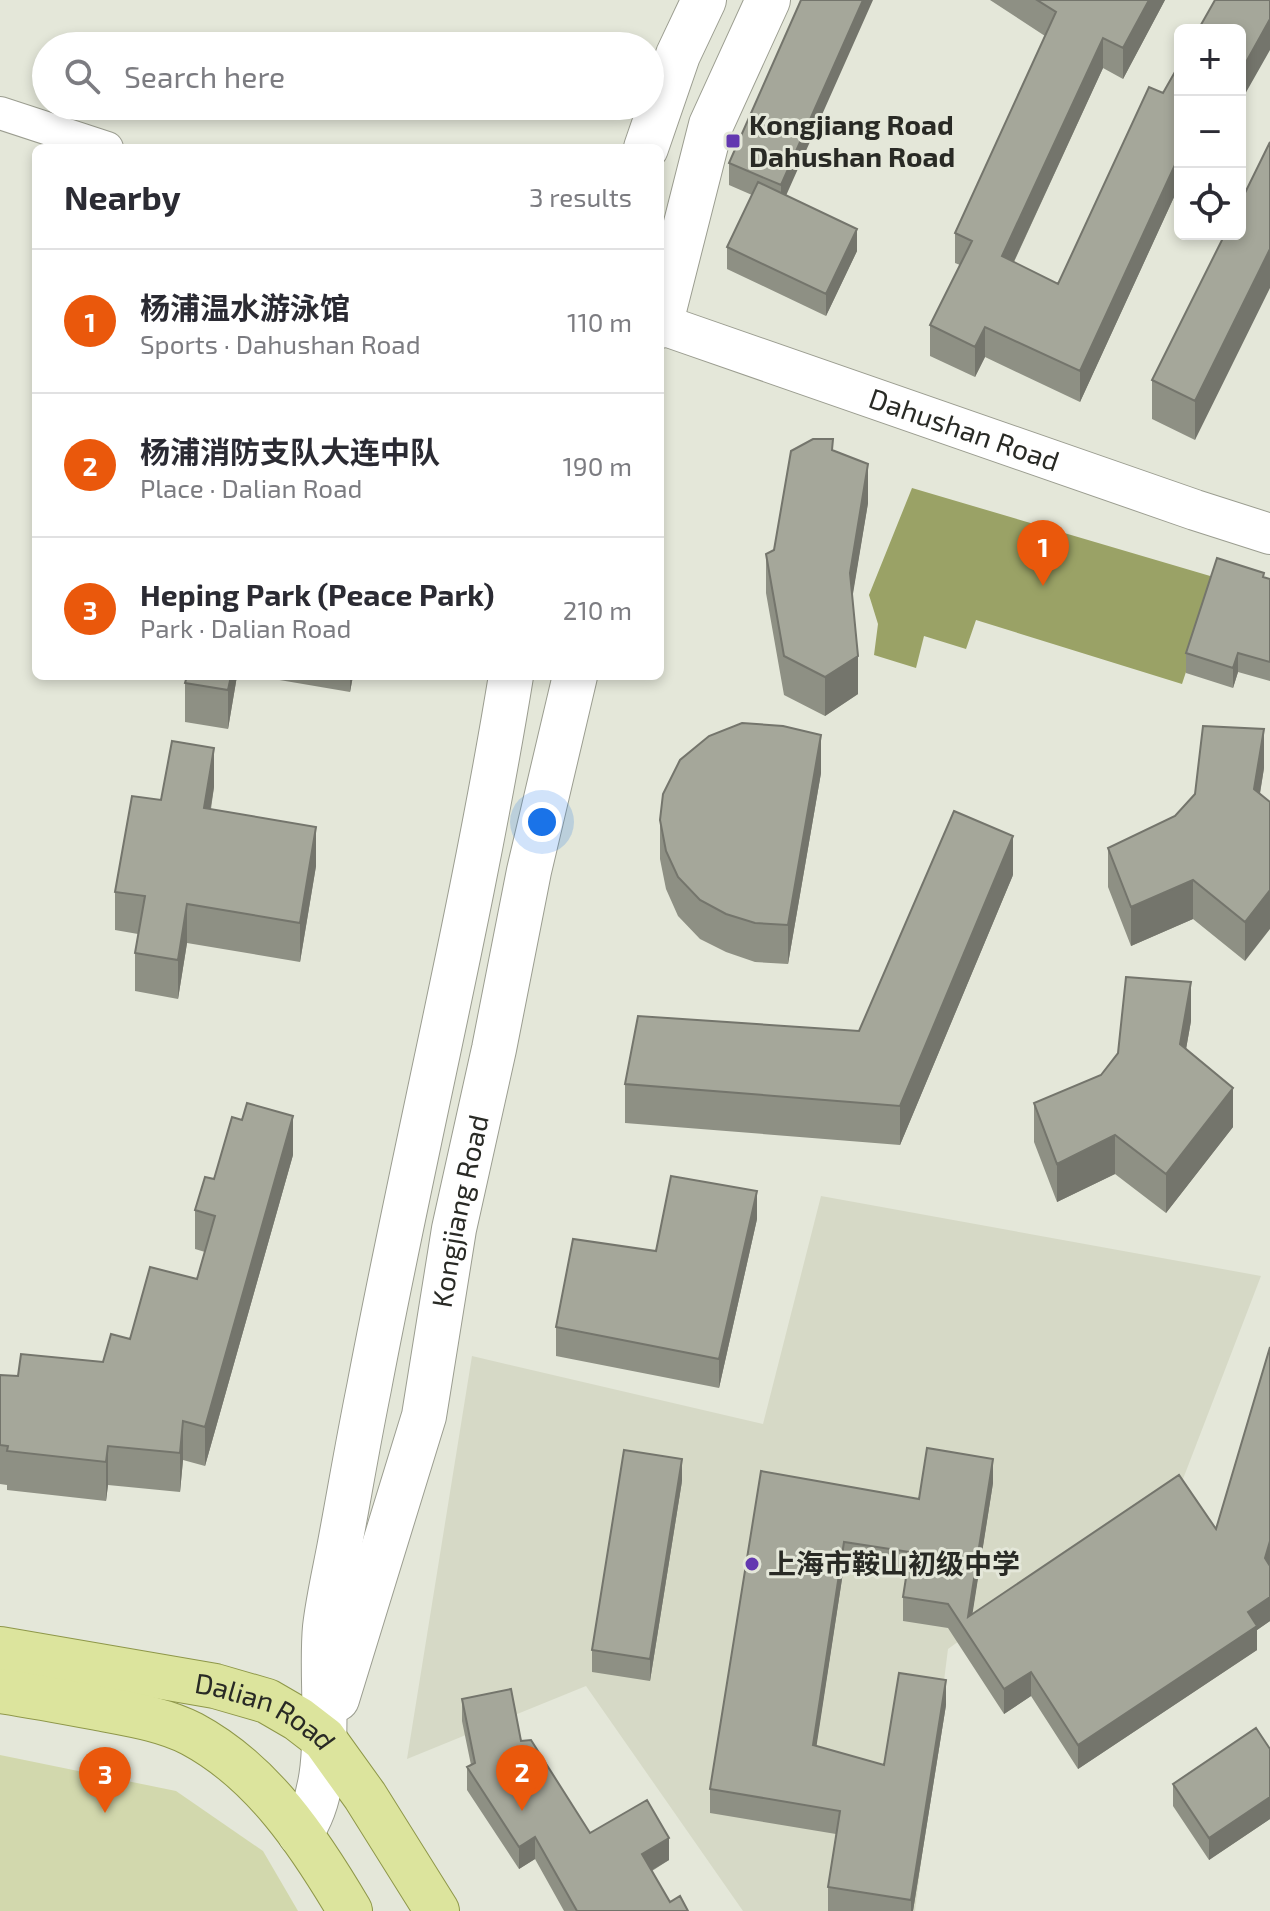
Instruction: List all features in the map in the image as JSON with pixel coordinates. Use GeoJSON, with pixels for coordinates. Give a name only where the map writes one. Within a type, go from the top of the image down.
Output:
{"type":"FeatureCollection","features":[{"type":"Feature","properties":{"kind":"main road"},"geometry":{"type":"LineString","coordinates":[[664,96],[678,55],[704,0]]}},
{"type":"Feature","properties":{"kind":"main road"},"geometry":{"type":"LineString","coordinates":[[664,309],[711,125],[768,0]]}},
{"type":"Feature","properties":{"kind":"main road"},"geometry":{"type":"LineString","coordinates":[[647,144],[656,120]]}},
{"type":"Feature","properties":{"kind":"main road","name":"Kongjiang Road"},"geometry":{"type":"LineString","coordinates":[[300,1834],[317,1804],[324,1739],[325,1627],[399,1230],[469,910],[510,680]]}},
{"type":"Feature","properties":{"kind":"main road","name":"Kongjiang Road"},"geometry":{"type":"LineString","coordinates":[[324,1739],[424,1416],[454,1229],[529,871],[574,680]]}},
{"type":"Feature","properties":{"kind":"main road","name":"Dalian Road"},"geometry":{"type":"LineString","coordinates":[[0,1649],[228,1690],[267,1701],[298,1719],[324,1739],[365,1796],[437,1911]]}},
{"type":"Feature","properties":{"kind":"main road","name":"Dalian Road"},"geometry":{"type":"LineString","coordinates":[[0,1691],[142,1717],[190,1734],[241,1766],[274,1800],[300,1834],[350,1911]]}},
{"type":"Feature","properties":{"kind":"street"},"geometry":{"type":"LineString","coordinates":[[0,113],[95,144]]}},
{"type":"Feature","properties":{"kind":"street","name":"Dahushan Road"},"geometry":{"type":"LineString","coordinates":[[664,326],[1270,534]]}},
{"type":"Feature","properties":{"kind":"shaded area"},"geometry":{"type":"Polygon","coordinates":[[[912,488],[1217,578],[1182,684],[976,620],[966,649],[924,636],[916,668],[874,655],[878,624],[869,595],[912,488]]]}},
{"type":"Feature","properties":{"kind":"shaded area","name":"上海市鞍山初级中学"},"geometry":{"type":"Polygon","coordinates":[[[821,1196],[1261,1276],[1183,1479],[948,1649],[915,1911],[743,1911],[586,1686],[407,1759],[472,1356],[763,1424],[821,1196]]]}},
{"type":"Feature","properties":{"kind":"shaded area"},"geometry":{"type":"Polygon","coordinates":[[[0,1755],[176,1791],[263,1851],[298,1911],[0,1911],[0,1755]]]}},
{"type":"Feature","properties":{"kind":"building"},"geometry":{"type":"Polygon","coordinates":[[[801,0],[863,0],[781,185],[729,163],[801,0]]]}},
{"type":"Feature","properties":{"kind":"building"},"geometry":{"type":"Polygon","coordinates":[[[1037,0],[1149,0],[1123,48],[1103,38],[1002,256],[1058,284],[1149,87],[1163,93],[1174,74],[1174,167],[1080,371],[985,327],[975,347],[930,325],[972,241],[955,233],[1056,12],[1037,0]]]}},
{"type":"Feature","properties":{"kind":"building"},"geometry":{"type":"Polygon","coordinates":[[[1215,0],[1270,0],[1270,19],[1246,62],[1246,24],[1201,24],[1215,0]]]}},
{"type":"Feature","properties":{"kind":"building"},"geometry":{"type":"Polygon","coordinates":[[[1270,142],[1270,249],[1195,401],[1152,380],[1222,240],[1246,240],[1246,191],[1270,142]]]}},
{"type":"Feature","properties":{"kind":"building"},"geometry":{"type":"Polygon","coordinates":[[[758,182],[857,229],[826,294],[727,247],[758,182]]]}},
{"type":"Feature","properties":{"kind":"building"},"geometry":{"type":"Polygon","coordinates":[[[813,439],[833,439],[832,450],[868,464],[850,573],[858,656],[825,677],[784,656],[766,554],[774,550],[791,451],[813,439]]]}},
{"type":"Feature","properties":{"kind":"building"},"geometry":{"type":"Polygon","coordinates":[[[1217,558],[1264,573],[1263,577],[1270,579],[1270,662],[1238,653],[1233,668],[1186,653],[1217,558]]]}},
{"type":"Feature","properties":{"kind":"building"},"geometry":{"type":"Polygon","coordinates":[[[186,680],[230,680],[228,690],[185,683],[186,680]]]}},
{"type":"Feature","properties":{"kind":"building"},"geometry":{"type":"Polygon","coordinates":[[[742,723],[783,726],[821,735],[788,925],[755,923],[726,914],[700,900],[678,877],[666,851],[660,820],[663,794],[680,760],[709,736],[742,723]]]}},
{"type":"Feature","properties":{"kind":"building"},"geometry":{"type":"Polygon","coordinates":[[[1203,726],[1264,729],[1254,789],[1270,802],[1270,890],[1245,922],[1193,880],[1131,907],[1108,848],[1175,816],[1195,794],[1203,726]]]}},
{"type":"Feature","properties":{"kind":"building"},"geometry":{"type":"Polygon","coordinates":[[[172,741],[214,748],[204,808],[316,827],[300,923],[187,904],[178,960],[135,953],[145,896],[115,892],[132,796],[161,800],[172,741]]]}},
{"type":"Feature","properties":{"kind":"building"},"geometry":{"type":"Polygon","coordinates":[[[954,811],[1013,836],[900,1106],[625,1084],[638,1016],[859,1031],[954,811]]]}},
{"type":"Feature","properties":{"kind":"building"},"geometry":{"type":"Polygon","coordinates":[[[1126,977],[1191,982],[1180,1044],[1233,1088],[1166,1174],[1115,1135],[1057,1164],[1034,1103],[1101,1075],[1118,1053],[1126,977]]]}},
{"type":"Feature","properties":{"kind":"building"},"geometry":{"type":"Polygon","coordinates":[[[247,1103],[293,1116],[205,1427],[183,1421],[180,1453],[108,1446],[106,1462],[7,1451],[8,1446],[0,1445],[0,1375],[18,1376],[21,1354],[103,1362],[111,1334],[130,1339],[150,1267],[197,1279],[215,1216],[195,1210],[205,1177],[214,1179],[232,1117],[242,1120],[247,1103]]]}},
{"type":"Feature","properties":{"kind":"building"},"geometry":{"type":"Polygon","coordinates":[[[671,1176],[757,1191],[719,1359],[556,1327],[573,1239],[656,1251],[671,1176]]]}},
{"type":"Feature","properties":{"kind":"building"},"geometry":{"type":"Polygon","coordinates":[[[1270,1347],[1270,1541],[1265,1558],[1270,1566],[1270,1597],[1248,1612],[1257,1626],[1078,1745],[1031,1672],[1004,1689],[948,1604],[903,1597],[910,1552],[844,1542],[813,1745],[884,1765],[899,1673],[946,1680],[911,1900],[828,1887],[840,1811],[710,1789],[761,1471],[919,1499],[927,1448],[993,1459],[968,1617],[1179,1475],[1216,1529],[1270,1347]]]}},
{"type":"Feature","properties":{"kind":"building"},"geometry":{"type":"Polygon","coordinates":[[[624,1450],[682,1459],[650,1659],[592,1650],[624,1450]]]}},
{"type":"Feature","properties":{"kind":"building"},"geometry":{"type":"Polygon","coordinates":[[[511,1689],[521,1741],[531,1740],[590,1833],[647,1800],[669,1838],[642,1854],[670,1902],[680,1896],[688,1911],[577,1911],[535,1837],[519,1847],[467,1767],[475,1763],[462,1699],[511,1689]]]}},
{"type":"Feature","properties":{"kind":"building"},"geometry":{"type":"Polygon","coordinates":[[[1256,1728],[1270,1749],[1270,1797],[1209,1838],[1173,1784],[1256,1728]]]}},
{"type":"Feature","properties":{"kind":"place","name":"Kongjiang Road Dahushan Road"},"geometry":{"type":"Point","coordinates":[733,141]}},
{"type":"Feature","properties":{"kind":"place","name":"杨浦温水游泳馆"},"geometry":{"type":"Point","coordinates":[1043,586]}},
{"type":"Feature","properties":{"kind":"place","name":"上海市鞍山初级中学"},"geometry":{"type":"Point","coordinates":[752,1564]}},
{"type":"Feature","properties":{"kind":"place","name":"杨浦消防支队大连中队"},"geometry":{"type":"Point","coordinates":[522,1811]}},
{"type":"Feature","properties":{"kind":"place","name":"Heping Park (Peace Park)"},"geometry":{"type":"Point","coordinates":[105,1813]}}]}
